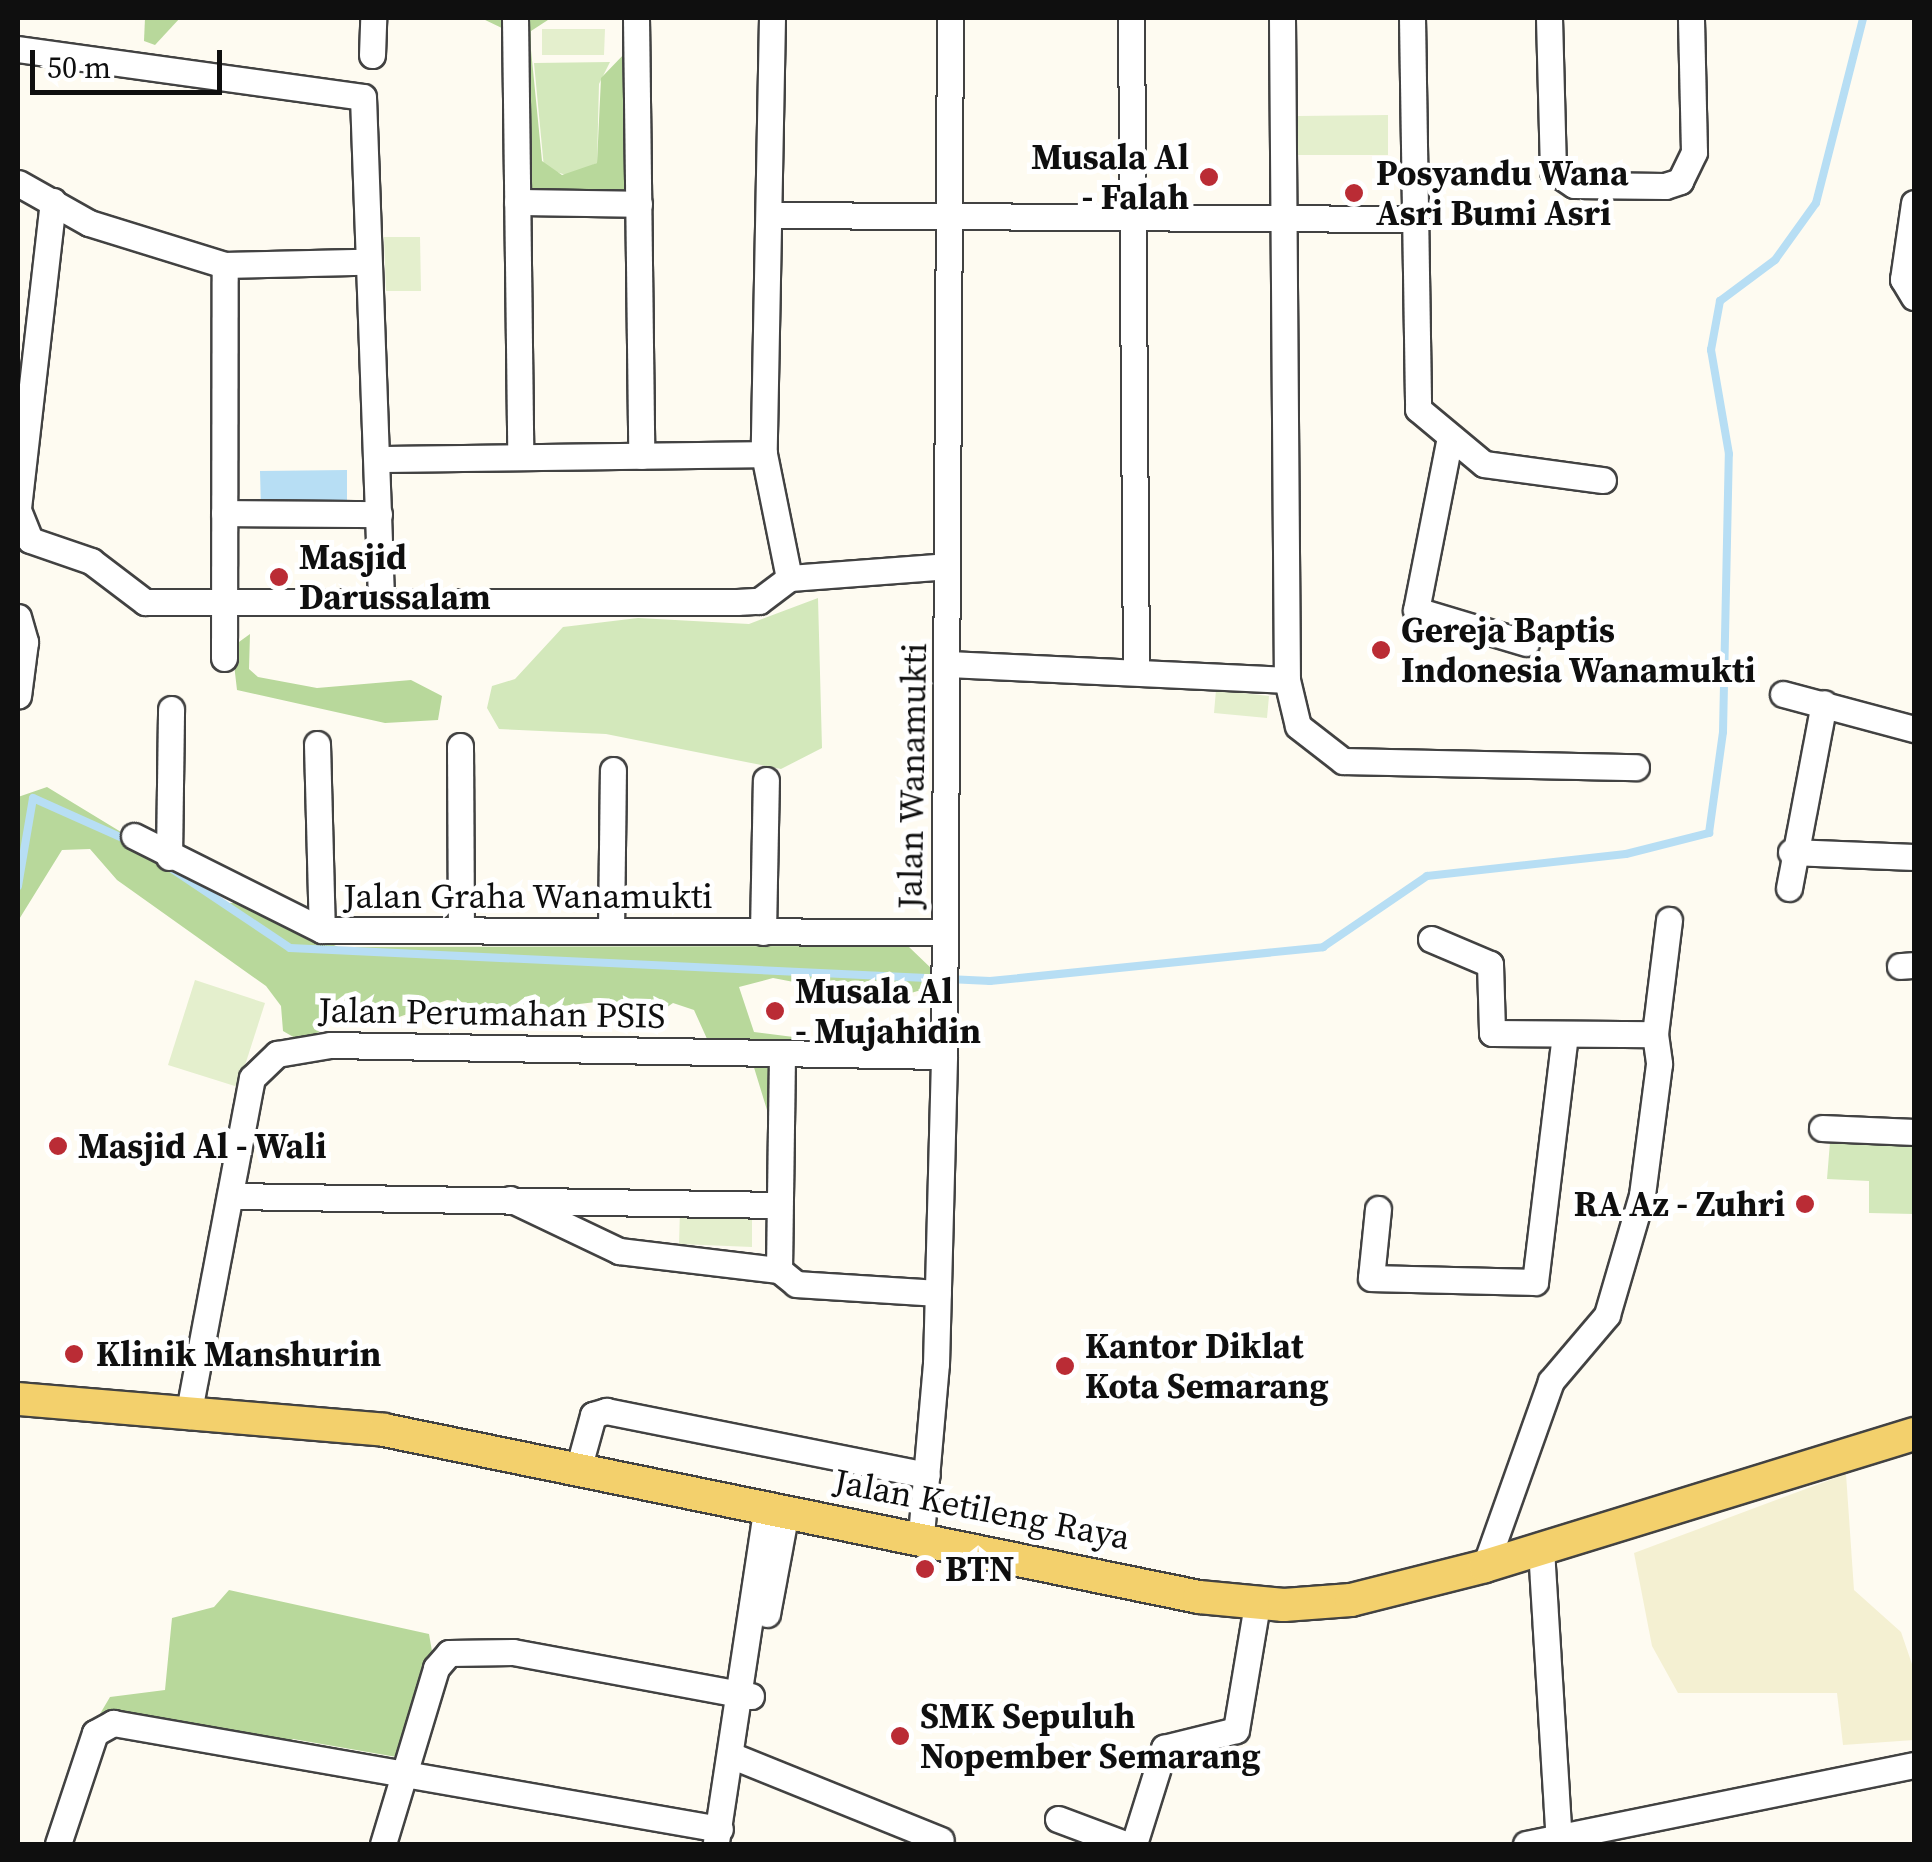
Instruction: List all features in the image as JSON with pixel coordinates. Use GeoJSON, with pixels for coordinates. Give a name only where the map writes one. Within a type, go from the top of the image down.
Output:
{"type":"FeatureCollection","features":[{"type":"Feature","properties":{"kind":"main road","name":"Jalan Ketileng Raya"},"geometry":{"type":"LineString","coordinates":[[18,1401],[188,1416],[305,1417],[579,1466],[1258,1604],[1350,1600],[1485,1566],[1914,1434]]}},
{"type":"Feature","properties":{"kind":"street"},"geometry":{"type":"LineString","coordinates":[[372,55],[373,18]]}},
{"type":"Feature","properties":{"kind":"street"},"geometry":{"type":"LineString","coordinates":[[515,18],[520,456]]}},
{"type":"Feature","properties":{"kind":"street"},"geometry":{"type":"LineString","coordinates":[[636,18],[641,456]]}},
{"type":"Feature","properties":{"kind":"street"},"geometry":{"type":"LineString","coordinates":[[772,18],[764,454],[789,578]]}},
{"type":"Feature","properties":{"kind":"street","name":"Jalan Wanamukti"},"geometry":{"type":"LineString","coordinates":[[922,1535],[938,1293],[944,1048],[950,664],[950,18]]}},
{"type":"Feature","properties":{"kind":"street"},"geometry":{"type":"LineString","coordinates":[[1132,18],[1129,221],[1136,670]]}},
{"type":"Feature","properties":{"kind":"street"},"geometry":{"type":"LineString","coordinates":[[1282,18],[1286,680],[1298,726],[1342,761],[1636,768]]}},
{"type":"Feature","properties":{"kind":"street"},"geometry":{"type":"LineString","coordinates":[[1412,18],[1411,218],[1418,409],[1484,464],[1603,480]]}},
{"type":"Feature","properties":{"kind":"street"},"geometry":{"type":"LineString","coordinates":[[1549,18],[1553,171],[1574,185],[1647,186],[1680,181],[1694,152],[1692,18]]}},
{"type":"Feature","properties":{"kind":"street"},"geometry":{"type":"LineString","coordinates":[[18,49],[362,97],[362,262],[377,458],[381,598]]}},
{"type":"Feature","properties":{"kind":"street"},"geometry":{"type":"LineString","coordinates":[[18,183],[127,238],[225,265],[362,262]]}},
{"type":"Feature","properties":{"kind":"street"},"geometry":{"type":"LineString","coordinates":[[54,201],[18,509],[30,540],[91,561],[144,602],[381,598],[737,602],[759,601],[789,578],[947,566]]}},
{"type":"Feature","properties":{"kind":"street"},"geometry":{"type":"LineString","coordinates":[[518,202],[638,204]]}},
{"type":"Feature","properties":{"kind":"street"},"geometry":{"type":"LineString","coordinates":[[1914,203],[1903,279],[1914,297]]}},
{"type":"Feature","properties":{"kind":"street"},"geometry":{"type":"LineString","coordinates":[[770,216],[949,223],[1411,218]]}},
{"type":"Feature","properties":{"kind":"street"},"geometry":{"type":"LineString","coordinates":[[224,658],[225,265]]}},
{"type":"Feature","properties":{"kind":"street"},"geometry":{"type":"LineString","coordinates":[[1450,437],[1416,610],[1526,643]]}},
{"type":"Feature","properties":{"kind":"street"},"geometry":{"type":"LineString","coordinates":[[377,458],[764,454]]}},
{"type":"Feature","properties":{"kind":"street"},"geometry":{"type":"LineString","coordinates":[[224,513],[379,514]]}},
{"type":"Feature","properties":{"kind":"street"},"geometry":{"type":"LineString","coordinates":[[18,617],[24,642],[18,696]]}},
{"type":"Feature","properties":{"kind":"street"},"geometry":{"type":"LineString","coordinates":[[950,664],[1286,680]]}},
{"type":"Feature","properties":{"kind":"street"},"geometry":{"type":"LineString","coordinates":[[1783,694],[1914,729]]}},
{"type":"Feature","properties":{"kind":"street"},"geometry":{"type":"LineString","coordinates":[[1789,888],[1791,852],[1824,702]]}},
{"type":"Feature","properties":{"kind":"street"},"geometry":{"type":"LineString","coordinates":[[169,856],[171,709]]}},
{"type":"Feature","properties":{"kind":"street"},"geometry":{"type":"LineString","coordinates":[[317,744],[322,930]]}},
{"type":"Feature","properties":{"kind":"street"},"geometry":{"type":"LineString","coordinates":[[460,746],[461,930]]}},
{"type":"Feature","properties":{"kind":"street"},"geometry":{"type":"LineString","coordinates":[[611,930],[613,770]]}},
{"type":"Feature","properties":{"kind":"street"},"geometry":{"type":"LineString","coordinates":[[763,932],[766,780]]}},
{"type":"Feature","properties":{"kind":"street","name":"Jalan Graha Wanamukti"},"geometry":{"type":"LineString","coordinates":[[134,836],[322,930],[763,932],[944,942]]}},
{"type":"Feature","properties":{"kind":"street"},"geometry":{"type":"LineString","coordinates":[[1791,852],[1914,858]]}},
{"type":"Feature","properties":{"kind":"street"},"geometry":{"type":"LineString","coordinates":[[1485,1566],[1551,1381],[1607,1315],[1642,1194],[1660,1074],[1655,1034],[1669,920]]}},
{"type":"Feature","properties":{"kind":"street"},"geometry":{"type":"LineString","coordinates":[[1432,939],[1490,964],[1489,1031],[1565,1036],[1655,1034]]}},
{"type":"Feature","properties":{"kind":"street"},"geometry":{"type":"LineString","coordinates":[[1378,1209],[1371,1278],[1535,1282],[1565,1036]]}},
{"type":"Feature","properties":{"kind":"street","name":"Jalan Perumahan PSIS"},"geometry":{"type":"LineString","coordinates":[[188,1416],[252,1078],[300,1046],[782,1054],[944,1048]]}},
{"type":"Feature","properties":{"kind":"street"},"geometry":{"type":"LineString","coordinates":[[779,1270],[782,1054]]}},
{"type":"Feature","properties":{"kind":"street"},"geometry":{"type":"LineString","coordinates":[[1822,1128],[1914,1132]]}},
{"type":"Feature","properties":{"kind":"street"},"geometry":{"type":"LineString","coordinates":[[230,1196],[778,1205]]}},
{"type":"Feature","properties":{"kind":"street"},"geometry":{"type":"LineString","coordinates":[[510,1199],[619,1251],[779,1270],[796,1284],[938,1293]]}},
{"type":"Feature","properties":{"kind":"street"},"geometry":{"type":"LineString","coordinates":[[579,1466],[593,1416],[606,1411],[926,1475]]}},
{"type":"Feature","properties":{"kind":"street"},"geometry":{"type":"LineString","coordinates":[[58,1844],[96,1733],[114,1722],[401,1771],[718,1836],[777,1509]]}},
{"type":"Feature","properties":{"kind":"street"},"geometry":{"type":"LineString","coordinates":[[1541,1549],[1559,1841]]}},
{"type":"Feature","properties":{"kind":"street"},"geometry":{"type":"LineString","coordinates":[[1134,1844],[1164,1748],[1236,1730],[1258,1604]]}},
{"type":"Feature","properties":{"kind":"street"},"geometry":{"type":"LineString","coordinates":[[384,1844],[401,1771],[436,1668],[456,1651],[496,1651],[744,1695]]}},
{"type":"Feature","properties":{"kind":"street"},"geometry":{"type":"LineString","coordinates":[[733,1756],[941,1840]]}},
{"type":"Feature","properties":{"kind":"street"},"geometry":{"type":"LineString","coordinates":[[1526,1844],[1559,1841],[1914,1764]]}},
{"type":"Feature","properties":{"kind":"street"},"geometry":{"type":"LineString","coordinates":[[1058,1819],[1125,1844]]}},
{"type":"Feature","properties":{"kind":"shaded area"},"geometry":{"type":"Polygon","coordinates":[[[1846,1474],[1854,1590],[1901,1632],[1914,1670],[1914,1740],[1843,1745],[1837,1693],[1678,1693],[1652,1646],[1634,1553],[1846,1474]]]}},
{"type":"Feature","properties":{"kind":"green space"},"geometry":{"type":"Polygon","coordinates":[[[145,18],[180,18],[155,45],[144,41],[145,18]]]}},
{"type":"Feature","properties":{"kind":"green space"},"geometry":{"type":"Polygon","coordinates":[[[481,18],[551,18],[531,31],[531,50],[542,161],[562,175],[597,163],[601,78],[627,51],[627,209],[618,217],[530,197],[506,30],[481,18]]]}},
{"type":"Feature","properties":{"kind":"green space"},"geometry":{"type":"Polygon","coordinates":[[[542,29],[605,29],[604,55],[542,55],[542,29]]]}},
{"type":"Feature","properties":{"kind":"green space"},"geometry":{"type":"Polygon","coordinates":[[[610,62],[599,84],[597,163],[569,176],[544,168],[534,63],[610,62]]]}},
{"type":"Feature","properties":{"kind":"green space"},"geometry":{"type":"Polygon","coordinates":[[[1388,115],[1388,155],[1298,155],[1298,116],[1388,115]]]}},
{"type":"Feature","properties":{"kind":"green space"},"geometry":{"type":"Polygon","coordinates":[[[384,237],[420,237],[421,291],[386,291],[384,237]]]}},
{"type":"Feature","properties":{"kind":"green space"},"geometry":{"type":"Polygon","coordinates":[[[818,598],[822,748],[781,769],[606,734],[499,729],[487,708],[492,686],[515,679],[563,627],[638,618],[749,624],[818,598]]]}},
{"type":"Feature","properties":{"kind":"green space"},"geometry":{"type":"Polygon","coordinates":[[[250,634],[249,669],[258,677],[317,688],[411,680],[442,696],[438,720],[385,723],[237,690],[232,647],[250,634]]]}},
{"type":"Feature","properties":{"kind":"green space"},"geometry":{"type":"Polygon","coordinates":[[[1216,690],[1269,696],[1267,718],[1214,713],[1216,690]]]}},
{"type":"Feature","properties":{"kind":"green space"},"geometry":{"type":"Polygon","coordinates":[[[47,787],[200,880],[217,903],[248,903],[338,947],[909,947],[934,971],[921,990],[888,1000],[773,978],[739,987],[754,1032],[833,1042],[797,1056],[780,1110],[767,1110],[752,1061],[708,1041],[694,1010],[673,1003],[631,1032],[596,1002],[520,1011],[447,1000],[382,1023],[349,1013],[302,1042],[283,1031],[281,1006],[266,986],[117,880],[90,849],[62,850],[18,921],[18,797],[47,787]]]}},
{"type":"Feature","properties":{"kind":"green space"},"geometry":{"type":"Polygon","coordinates":[[[195,980],[265,1003],[238,1087],[168,1065],[195,980]]]}},
{"type":"Feature","properties":{"kind":"green space"},"geometry":{"type":"Polygon","coordinates":[[[1914,1140],[1914,1214],[1869,1213],[1869,1181],[1827,1179],[1830,1142],[1914,1140]]]}},
{"type":"Feature","properties":{"kind":"green space"},"geometry":{"type":"Polygon","coordinates":[[[680,1210],[752,1212],[752,1247],[679,1244],[680,1210]]]}},
{"type":"Feature","properties":{"kind":"green space"},"geometry":{"type":"Polygon","coordinates":[[[229,1590],[429,1634],[433,1657],[408,1759],[293,1739],[283,1746],[94,1724],[110,1697],[165,1690],[172,1618],[214,1607],[229,1590]]]}},
{"type":"Feature","properties":{"kind":"water"},"geometry":{"type":"Polygon","coordinates":[[[347,470],[347,509],[261,510],[260,471],[347,470]]]}},
{"type":"Feature","properties":{"kind":"waterway"},"geometry":{"type":"LineString","coordinates":[[166,865],[290,948],[990,981],[1323,947],[1427,876],[1626,854],[1709,833],[1723,732],[1729,454],[1711,350],[1720,301],[1775,260],[1816,203],[1863,18]]}},
{"type":"Feature","properties":{"kind":"waterway"},"geometry":{"type":"LineString","coordinates":[[18,886],[33,798],[129,841]]}},
{"type":"Feature","properties":{"kind":"place","name":"Musala Al - Falah"},"geometry":{"type":"Point","coordinates":[1209,177]}},
{"type":"Feature","properties":{"kind":"place","name":"Posyandu Wana Asri Bumi Asri"},"geometry":{"type":"Point","coordinates":[1354,193]}},
{"type":"Feature","properties":{"kind":"place","name":"Masjid Darussalam"},"geometry":{"type":"Point","coordinates":[279,577]}},
{"type":"Feature","properties":{"kind":"place","name":"Gereja Baptis Indonesia Wanamukti"},"geometry":{"type":"Point","coordinates":[1381,650]}},
{"type":"Feature","properties":{"kind":"place","name":"Musala Al - Mujahidin"},"geometry":{"type":"Point","coordinates":[775,1011]}},
{"type":"Feature","properties":{"kind":"place","name":"Masjid Al - Wali"},"geometry":{"type":"Point","coordinates":[58,1146]}},
{"type":"Feature","properties":{"kind":"place","name":"RA Az - Zuhri"},"geometry":{"type":"Point","coordinates":[1805,1204]}},
{"type":"Feature","properties":{"kind":"place","name":"Klinik Manshurin"},"geometry":{"type":"Point","coordinates":[74,1354]}},
{"type":"Feature","properties":{"kind":"place","name":"Kantor Diklat Kota Semarang"},"geometry":{"type":"Point","coordinates":[1065,1366]}},
{"type":"Feature","properties":{"kind":"place","name":"BTN"},"geometry":{"type":"Point","coordinates":[925,1569]}},
{"type":"Feature","properties":{"kind":"place","name":"SMK Sepuluh Nopember Semarang"},"geometry":{"type":"Point","coordinates":[900,1736]}}]}
